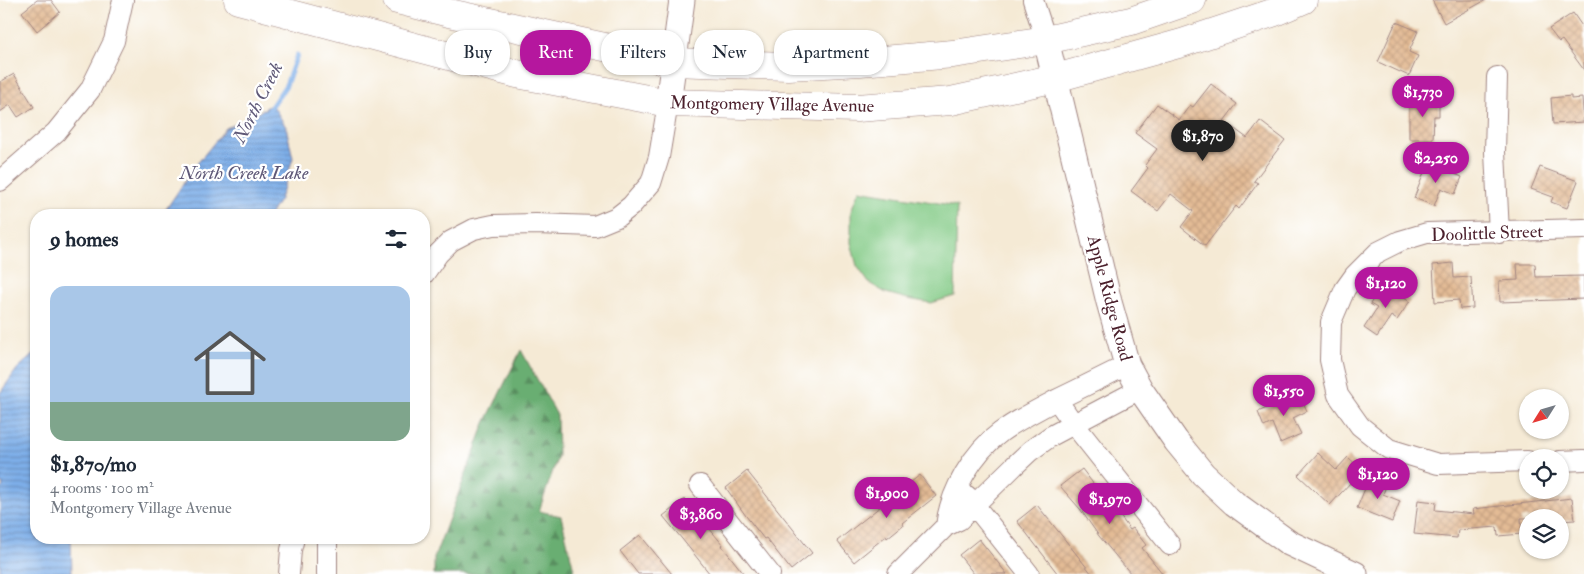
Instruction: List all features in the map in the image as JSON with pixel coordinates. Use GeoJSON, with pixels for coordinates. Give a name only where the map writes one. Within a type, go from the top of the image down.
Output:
{"type":"FeatureCollection","features":[{"type":"Feature","properties":{"kind":"main road","name":"Montgomery Village Avenue"},"geometry":{"type":"LineString","coordinates":[[238,0],[517,74],[668,103],[857,108],[951,101],[1056,78],[1182,43],[1275,12],[1303,0]]}},
{"type":"Feature","properties":{"kind":"main road"},"geometry":{"type":"LineString","coordinates":[[398,0],[601,46]]}},
{"type":"Feature","properties":{"kind":"main road"},"geometry":{"type":"LineString","coordinates":[[684,62],[788,66],[954,54],[1046,40],[1131,21],[1192,0]]}},
{"type":"Feature","properties":{"kind":"street"},"geometry":{"type":"LineString","coordinates":[[3,172],[56,132],[90,90],[114,41],[123,0]]}},
{"type":"Feature","properties":{"kind":"street"},"geometry":{"type":"LineString","coordinates":[[678,30],[682,0]]}},
{"type":"Feature","properties":{"kind":"street"},"geometry":{"type":"LineString","coordinates":[[1033,0],[1046,40]]}},
{"type":"Feature","properties":{"kind":"street","name":"Apple Ridge Road"},"geometry":{"type":"LineString","coordinates":[[1046,40],[1109,302],[1127,365],[1140,389],[1176,441],[1203,474],[1234,503],[1290,543],[1355,574]]}},
{"type":"Feature","properties":{"kind":"street"},"geometry":{"type":"LineString","coordinates":[[430,265],[451,241],[474,229],[493,225],[595,226],[617,217],[631,206],[651,183],[659,157],[671,75]]}},
{"type":"Feature","properties":{"kind":"street"},"geometry":{"type":"LineString","coordinates":[[1497,77],[1495,152],[1499,232]]}},
{"type":"Feature","properties":{"kind":"street","name":"Doolittle Street"},"geometry":{"type":"LineString","coordinates":[[1519,461],[1438,464],[1389,450],[1360,426],[1338,395],[1330,360],[1331,322],[1344,289],[1355,275],[1378,252],[1400,241],[1427,233],[1584,229]]}},
{"type":"Feature","properties":{"kind":"street"},"geometry":{"type":"LineString","coordinates":[[946,526],[958,484],[986,446],[1000,433],[1057,400],[1127,365]]}},
{"type":"Feature","properties":{"kind":"street"},"geometry":{"type":"LineString","coordinates":[[898,574],[946,526],[959,520],[1030,451],[1051,436],[1140,389]]}},
{"type":"Feature","properties":{"kind":"street"},"geometry":{"type":"LineString","coordinates":[[1057,400],[1073,424],[1170,545]]}},
{"type":"Feature","properties":{"kind":"street"},"geometry":{"type":"LineString","coordinates":[[1569,460],[1584,460]]}},
{"type":"Feature","properties":{"kind":"street"},"geometry":{"type":"LineString","coordinates":[[958,484],[1029,574]]}},
{"type":"Feature","properties":{"kind":"street"},"geometry":{"type":"LineString","coordinates":[[700,485],[770,574]]}},
{"type":"Feature","properties":{"kind":"street"},"geometry":{"type":"LineString","coordinates":[[289,574],[292,544]]}},
{"type":"Feature","properties":{"kind":"street"},"geometry":{"type":"LineString","coordinates":[[327,544],[327,574]]}},
{"type":"Feature","properties":{"kind":"green space"},"geometry":{"type":"Polygon","coordinates":[[[859,190],[957,206],[955,296],[931,303],[886,293],[869,283],[857,266],[851,243],[851,211],[859,190]]]}},
{"type":"Feature","properties":{"kind":"green space"},"geometry":{"type":"Polygon","coordinates":[[[521,350],[557,415],[558,456],[539,511],[561,516],[575,574],[434,574],[434,558],[485,423],[521,350]]]}},
{"type":"Feature","properties":{"kind":"water","name":"North Creek Lake"},"geometry":{"type":"Polygon","coordinates":[[[272,104],[286,127],[293,158],[280,199],[274,209],[166,209],[196,165],[226,128],[248,119],[272,104]]]}},
{"type":"Feature","properties":{"kind":"water"},"geometry":{"type":"Polygon","coordinates":[[[30,357],[30,544],[71,544],[72,574],[0,574],[0,491],[3,486],[0,482],[0,393],[17,369],[30,357]]]}},
{"type":"Feature","properties":{"kind":"building"},"geometry":{"type":"Polygon","coordinates":[[[37,0],[51,0],[60,12],[37,31],[22,12],[37,0]]]}},
{"type":"Feature","properties":{"kind":"building"},"geometry":{"type":"Polygon","coordinates":[[[1432,0],[1486,0],[1444,23],[1432,0]]]}},
{"type":"Feature","properties":{"kind":"building"},"geometry":{"type":"Polygon","coordinates":[[[1573,13],[1584,29],[1584,70],[1562,40],[1559,42],[1549,29],[1573,13]]]}},
{"type":"Feature","properties":{"kind":"building"},"geometry":{"type":"Polygon","coordinates":[[[1396,22],[1418,31],[1409,52],[1418,56],[1409,76],[1378,62],[1396,22]]]}},
{"type":"Feature","properties":{"kind":"building"},"geometry":{"type":"Polygon","coordinates":[[[14,74],[34,107],[18,117],[10,105],[0,112],[0,82],[14,74]]]}},
{"type":"Feature","properties":{"kind":"building"},"geometry":{"type":"Polygon","coordinates":[[[1211,84],[1237,104],[1224,121],[1247,138],[1260,121],[1285,140],[1254,181],[1258,183],[1239,209],[1236,206],[1205,246],[1181,227],[1193,211],[1171,194],[1158,211],[1131,191],[1148,168],[1145,165],[1157,149],[1135,133],[1157,104],[1179,120],[1190,105],[1193,107],[1211,84]]]}},
{"type":"Feature","properties":{"kind":"building"},"geometry":{"type":"Polygon","coordinates":[[[1571,96],[1571,99],[1582,98],[1584,122],[1553,124],[1551,98],[1571,96]]]}},
{"type":"Feature","properties":{"kind":"building"},"geometry":{"type":"Polygon","coordinates":[[[1409,99],[1439,99],[1439,116],[1434,116],[1433,139],[1409,139],[1409,99]]]}},
{"type":"Feature","properties":{"kind":"building"},"geometry":{"type":"Polygon","coordinates":[[[1428,163],[1462,177],[1455,194],[1441,188],[1434,206],[1414,198],[1428,163]]]}},
{"type":"Feature","properties":{"kind":"building"},"geometry":{"type":"Polygon","coordinates":[[[1540,167],[1578,181],[1567,208],[1551,202],[1553,197],[1531,189],[1540,167]]]}},
{"type":"Feature","properties":{"kind":"building"},"geometry":{"type":"Polygon","coordinates":[[[1453,263],[1454,278],[1471,277],[1473,308],[1460,309],[1459,300],[1435,302],[1433,265],[1453,263]]]}},
{"type":"Feature","properties":{"kind":"building"},"geometry":{"type":"Polygon","coordinates":[[[1517,264],[1535,264],[1536,277],[1584,276],[1584,299],[1500,302],[1499,281],[1518,280],[1517,264]]]}},
{"type":"Feature","properties":{"kind":"building"},"geometry":{"type":"Polygon","coordinates":[[[1384,283],[1410,301],[1397,320],[1391,316],[1377,337],[1364,328],[1377,308],[1370,304],[1384,283]]]}},
{"type":"Feature","properties":{"kind":"building"},"geometry":{"type":"Polygon","coordinates":[[[1299,393],[1307,411],[1293,418],[1301,434],[1280,443],[1272,423],[1264,427],[1258,412],[1299,393]]]}},
{"type":"Feature","properties":{"kind":"building"},"geometry":{"type":"Polygon","coordinates":[[[1318,453],[1336,470],[1348,457],[1362,470],[1330,505],[1298,475],[1318,453]]]}},
{"type":"Feature","properties":{"kind":"building"},"geometry":{"type":"Polygon","coordinates":[[[1082,469],[1108,503],[1110,502],[1130,530],[1133,528],[1146,545],[1142,548],[1163,574],[1131,574],[1060,486],[1082,469]]]}},
{"type":"Feature","properties":{"kind":"building"},"geometry":{"type":"Polygon","coordinates":[[[747,471],[812,553],[791,570],[766,538],[764,539],[726,488],[747,471]]]}},
{"type":"Feature","properties":{"kind":"building"},"geometry":{"type":"Polygon","coordinates":[[[1371,474],[1388,481],[1383,494],[1400,501],[1392,522],[1357,508],[1371,474]]]}},
{"type":"Feature","properties":{"kind":"building"},"geometry":{"type":"Polygon","coordinates":[[[920,475],[936,496],[902,523],[903,525],[887,538],[886,536],[854,562],[837,541],[920,475]]]}},
{"type":"Feature","properties":{"kind":"building"},"geometry":{"type":"Polygon","coordinates":[[[1572,498],[1575,520],[1569,520],[1569,509],[1519,509],[1519,534],[1498,536],[1497,527],[1458,530],[1457,538],[1414,534],[1418,500],[1436,502],[1435,510],[1474,514],[1473,509],[1572,498]]]}},
{"type":"Feature","properties":{"kind":"building"},"geometry":{"type":"Polygon","coordinates":[[[685,499],[744,574],[710,574],[663,516],[685,499]]]}},
{"type":"Feature","properties":{"kind":"building"},"geometry":{"type":"Polygon","coordinates":[[[1037,505],[1092,574],[1058,574],[1017,521],[1037,505]]]}},
{"type":"Feature","properties":{"kind":"building"},"geometry":{"type":"Polygon","coordinates":[[[640,535],[672,574],[638,574],[620,551],[640,535]]]}},
{"type":"Feature","properties":{"kind":"building"},"geometry":{"type":"Polygon","coordinates":[[[979,539],[1007,574],[974,574],[959,555],[979,539]]]}},
{"type":"Feature","properties":{"kind":"waterway","name":"North Creek"},"geometry":{"type":"LineString","coordinates":[[269,110],[286,85],[297,55]]}}]}
